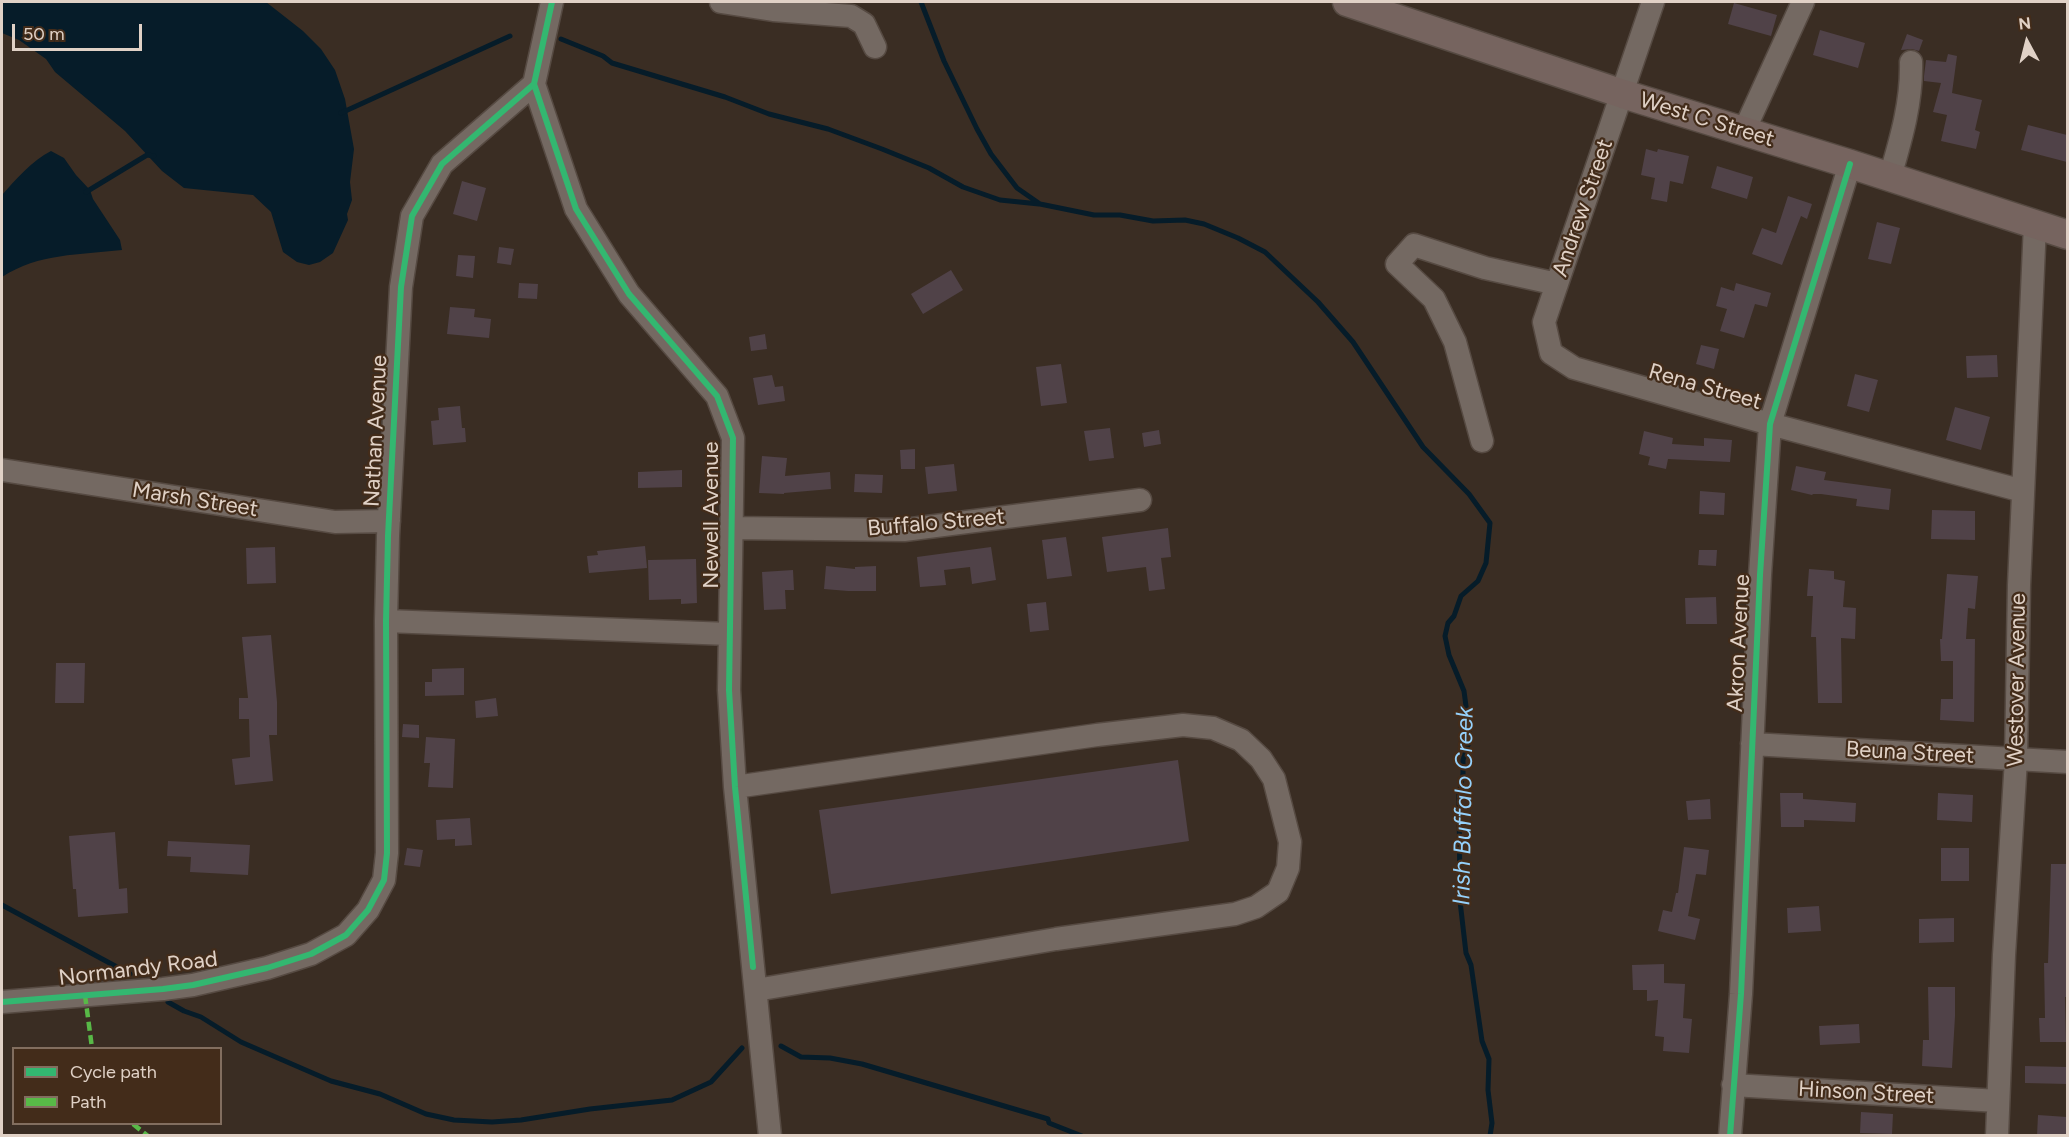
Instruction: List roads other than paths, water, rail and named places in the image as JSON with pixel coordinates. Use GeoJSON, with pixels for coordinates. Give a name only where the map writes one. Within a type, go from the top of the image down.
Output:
{"type":"FeatureCollection","features":[{"type":"Feature","properties":{"kind":"main road","name":"West C Street"},"geometry":{"type":"LineString","coordinates":[[1347,2],[1623,94],[1850,164],[2067,235]]}},
{"type":"Feature","properties":{"kind":"street"},"geometry":{"type":"LineString","coordinates":[[534,84],[552,2]]}},
{"type":"Feature","properties":{"kind":"street"},"geometry":{"type":"LineString","coordinates":[[720,2],[773,10],[851,16],[864,24],[875,47]]}},
{"type":"Feature","properties":{"kind":"street","name":"Andrew Street"},"geometry":{"type":"LineString","coordinates":[[1544,322],[1653,2]]}},
{"type":"Feature","properties":{"kind":"street"},"geometry":{"type":"LineString","coordinates":[[1744,131],[1803,2]]}},
{"type":"Feature","properties":{"kind":"street"},"geometry":{"type":"LineString","coordinates":[[1890,177],[1905,124],[1911,62]]}},
{"type":"Feature","properties":{"kind":"street","name":"Nathan Avenue"},"geometry":{"type":"LineString","coordinates":[[368,910],[384,879],[387,853],[386,621],[389,521],[401,287],[412,216],[442,164],[534,84]]}},
{"type":"Feature","properties":{"kind":"street","name":"Newell Avenue"},"geometry":{"type":"LineString","coordinates":[[534,84],[576,209],[629,294],[717,396],[733,438],[729,690],[735,787],[770,1136]]}},
{"type":"Feature","properties":{"kind":"street","name":"Akron Avenue"},"geometry":{"type":"LineString","coordinates":[[1730,1136],[1741,994],[1770,424],[1850,164]]}},
{"type":"Feature","properties":{"kind":"street","name":"Westover Avenue"},"geometry":{"type":"LineString","coordinates":[[1997,1136],[2004,955],[2016,759],[2019,585],[2035,225]]}},
{"type":"Feature","properties":{"kind":"street"},"geometry":{"type":"LineString","coordinates":[[1482,441],[1455,342],[1434,299],[1397,264],[1414,245],[1485,268],[1557,284]]}},
{"type":"Feature","properties":{"kind":"street","name":"Rena Street"},"geometry":{"type":"LineString","coordinates":[[1544,322],[1551,353],[1574,368],[1770,424],[2023,491]]}},
{"type":"Feature","properties":{"kind":"street","name":"Marsh Street"},"geometry":{"type":"LineString","coordinates":[[2,470],[335,522],[389,521]]}},
{"type":"Feature","properties":{"kind":"street","name":"Buffalo Street"},"geometry":{"type":"LineString","coordinates":[[731,528],[904,530],[1140,500]]}},
{"type":"Feature","properties":{"kind":"street"},"geometry":{"type":"LineString","coordinates":[[386,621],[729,634]]}},
{"type":"Feature","properties":{"kind":"street"},"geometry":{"type":"LineString","coordinates":[[735,787],[1097,735],[1183,725],[1213,728],[1241,740],[1261,759],[1274,779],[1290,842],[1288,868],[1278,892],[1256,907],[1234,914],[1056,939],[756,990]]}},
{"type":"Feature","properties":{"kind":"street","name":"Beuna Street"},"geometry":{"type":"LineString","coordinates":[[1752,744],[2067,762]]}},
{"type":"Feature","properties":{"kind":"street","name":"Normandy Road"},"geometry":{"type":"LineString","coordinates":[[2,1002],[163,989],[193,985],[267,968],[311,954],[346,935],[368,910]]}},
{"type":"Feature","properties":{"kind":"street","name":"Hinson Street"},"geometry":{"type":"LineString","coordinates":[[1733,1085],[1998,1101]]}},
{"type":"Feature","properties":{"kind":"water"},"geometry":{"type":"Polygon","coordinates":[[[2,2],[266,2],[303,31],[321,49],[335,70],[345,99],[354,149],[350,182],[352,200],[347,214],[348,220],[333,253],[320,262],[309,265],[297,262],[283,252],[271,212],[253,195],[184,188],[162,171],[125,131],[55,72],[46,59],[19,40],[2,33],[2,2]]]}},
{"type":"Feature","properties":{"kind":"water"},"geometry":{"type":"Polygon","coordinates":[[[51,151],[64,158],[90,190],[93,199],[120,240],[122,250],[45,259],[30,263],[2,277],[2,195],[31,165],[51,151]]]}},
{"type":"Feature","properties":{"kind":"waterway","name":"Irish Buffalo Creek"},"geometry":{"type":"LineString","coordinates":[[921,2],[944,61],[977,129],[991,154],[1017,188],[1040,204],[1094,215],[1120,215],[1153,221],[1185,220],[1204,224],[1265,252],[1318,302],[1353,342],[1423,447],[1469,494],[1490,523],[1486,563],[1478,581],[1461,596],[1454,616],[1448,623],[1445,636],[1449,655],[1464,691],[1469,729],[1469,742],[1463,760],[1459,794],[1460,901],[1466,953],[1471,965],[1482,1041],[1489,1059],[1488,1090],[1492,1123],[1490,1136]]}},
{"type":"Feature","properties":{"kind":"waterway"},"geometry":{"type":"LineString","coordinates":[[341,113],[510,36]]}},
{"type":"Feature","properties":{"kind":"waterway"},"geometry":{"type":"LineString","coordinates":[[561,39],[603,56],[612,63],[725,97],[769,114],[828,129],[929,168],[963,187],[1000,200],[1039,204]]}},
{"type":"Feature","properties":{"kind":"waterway"},"geometry":{"type":"LineString","coordinates":[[86,192],[147,155],[154,156]]}},
{"type":"Feature","properties":{"kind":"waterway"},"geometry":{"type":"LineString","coordinates":[[2,905],[130,974]]}},
{"type":"Feature","properties":{"kind":"waterway"},"geometry":{"type":"LineString","coordinates":[[168,1002],[201,1017],[241,1042],[331,1081],[380,1094],[426,1114],[454,1120],[492,1122],[521,1120],[590,1109],[672,1100],[711,1082],[742,1048]]}},
{"type":"Feature","properties":{"kind":"waterway"},"geometry":{"type":"LineString","coordinates":[[781,1046],[801,1057],[830,1058],[862,1064],[1038,1116],[1048,1119],[1049,1123],[1082,1136]]}}]}
